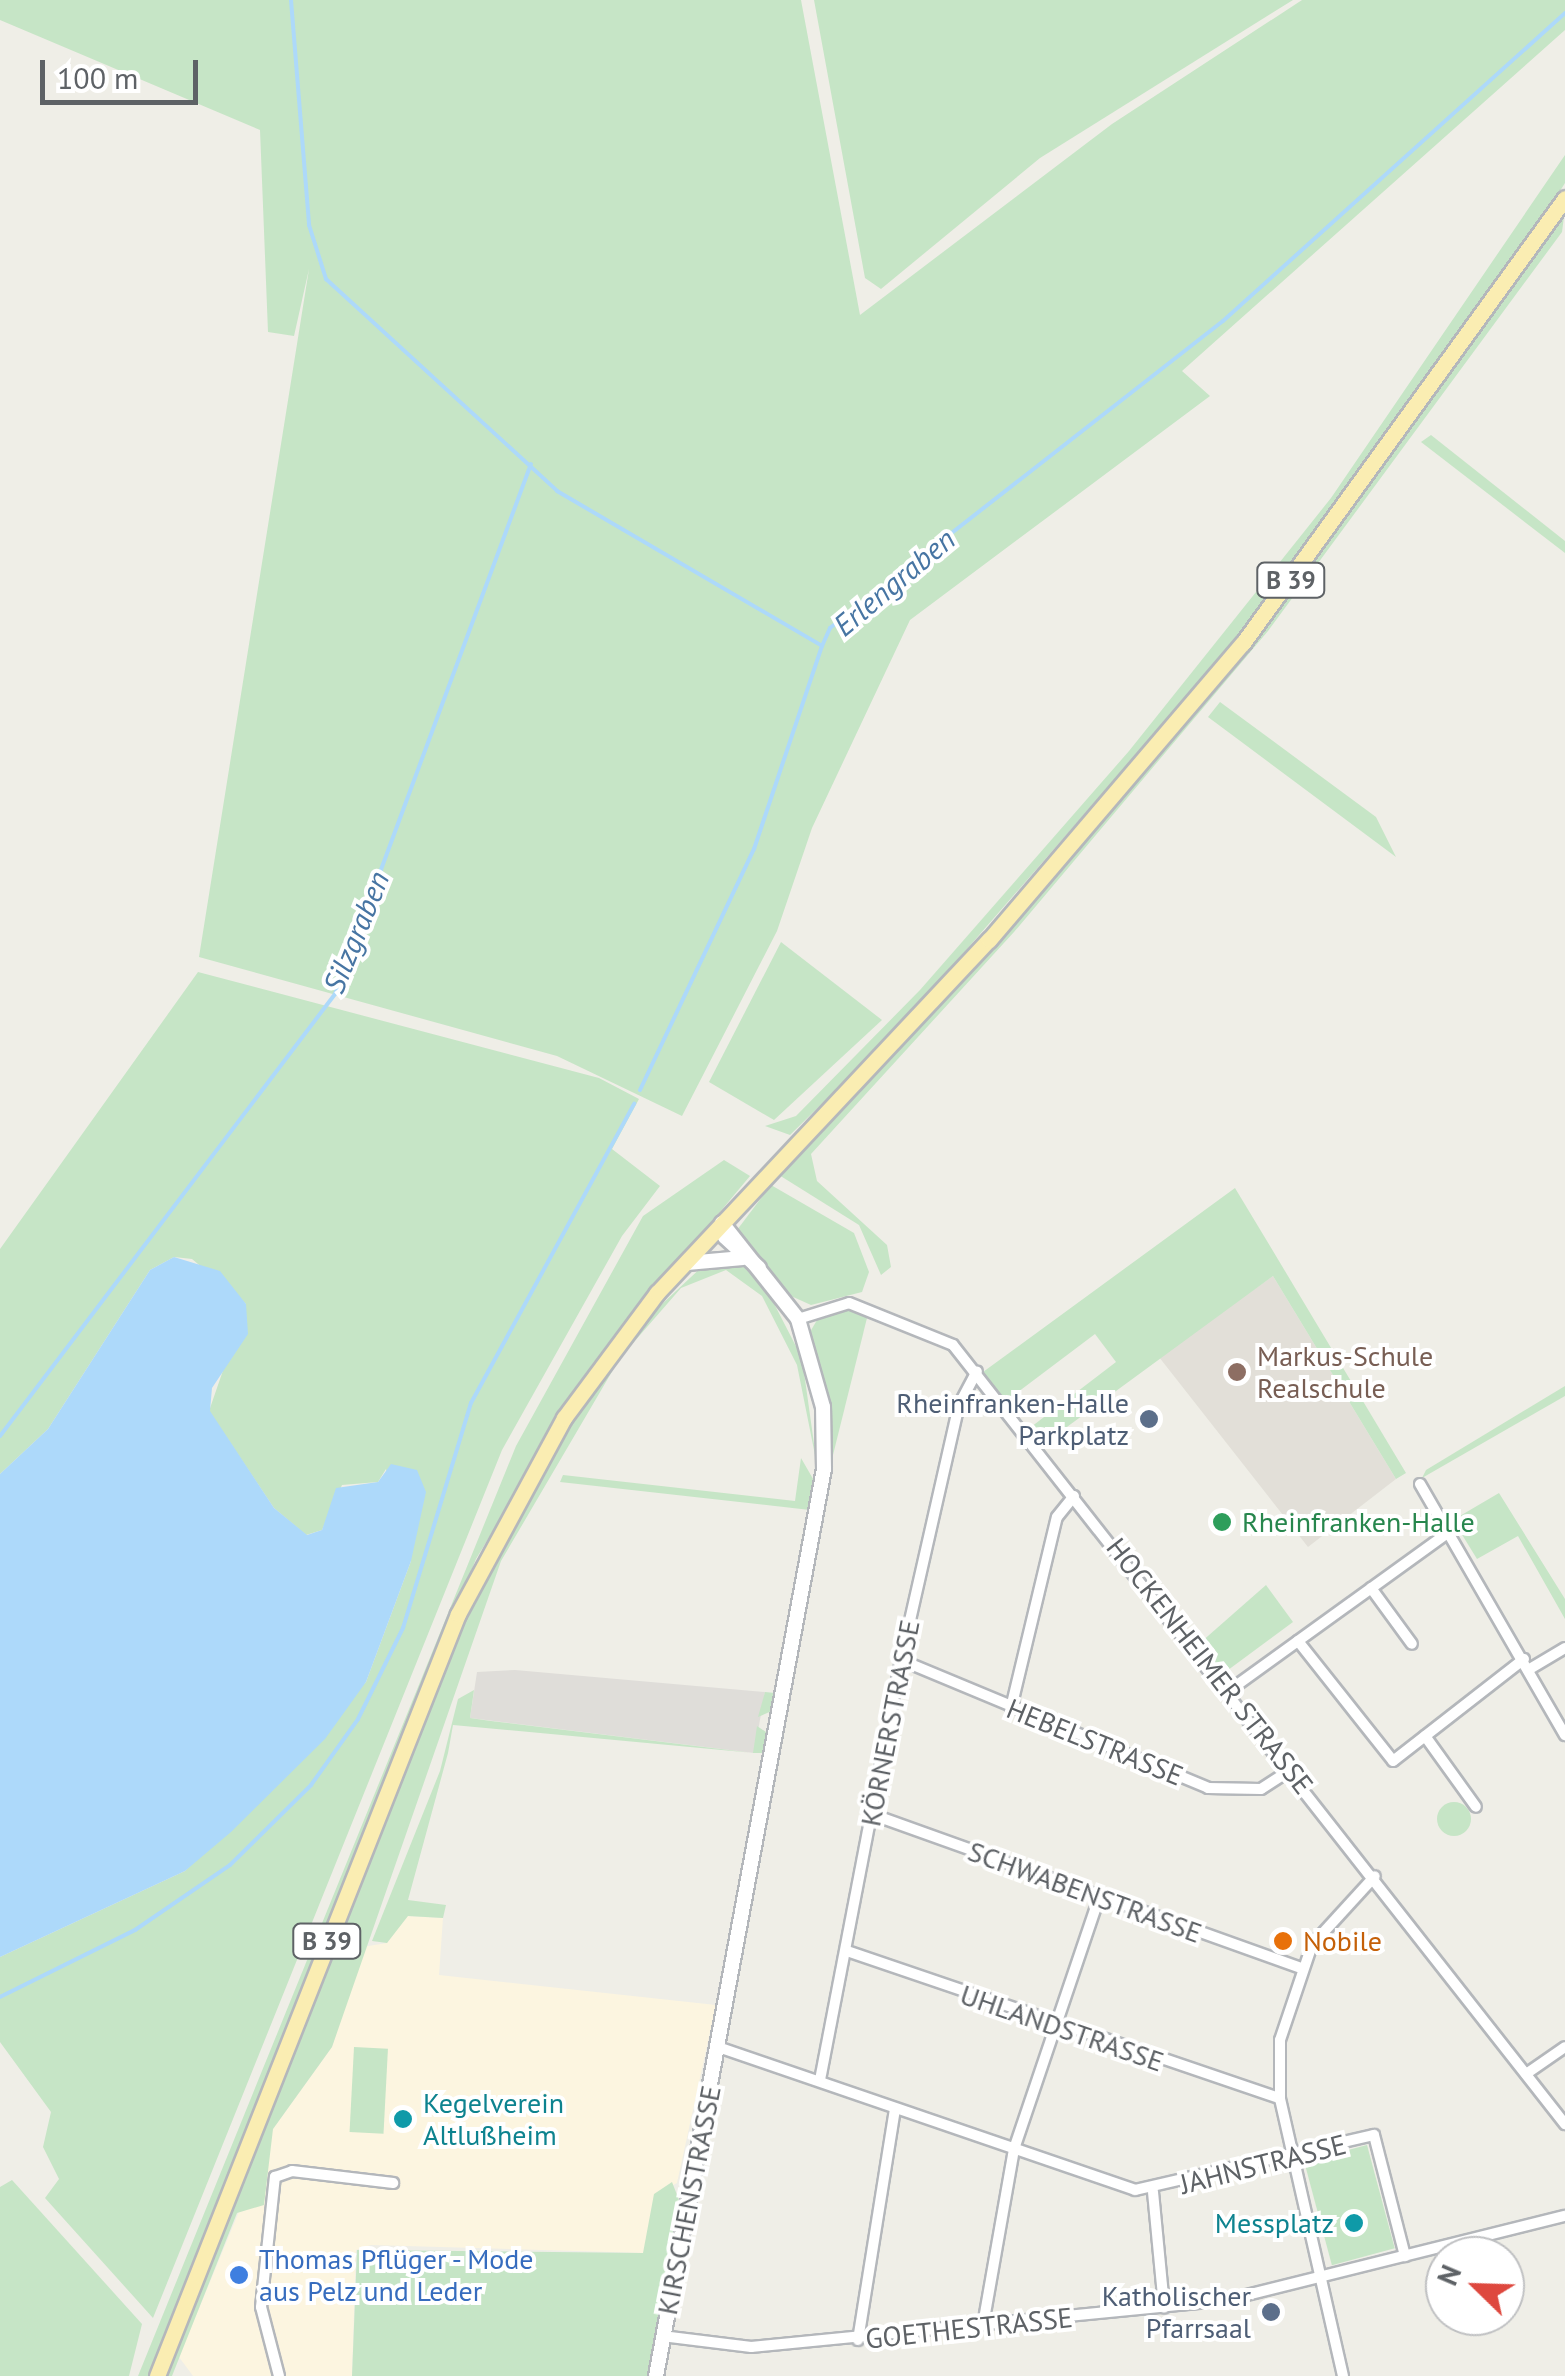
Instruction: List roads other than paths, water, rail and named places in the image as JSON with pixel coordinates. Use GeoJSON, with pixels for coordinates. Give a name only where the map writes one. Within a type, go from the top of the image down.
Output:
{"type":"FeatureCollection","features":[{"type":"Feature","properties":{"kind":"main road","name":"B 39"},"geometry":{"type":"LineString","coordinates":[[157,2376],[458,1614],[564,1418],[687,1262],[989,940],[1243,642],[1565,198]]}},
{"type":"Feature","properties":{"kind":"street"},"geometry":{"type":"LineString","coordinates":[[722,1223],[743,1258],[760,1268]]}},
{"type":"Feature","properties":{"kind":"street"},"geometry":{"type":"LineString","coordinates":[[722,1223],[798,1319]]}},
{"type":"Feature","properties":{"kind":"street"},"geometry":{"type":"LineString","coordinates":[[687,1262],[743,1258]]}},
{"type":"Feature","properties":{"kind":"street","name":"HOCKENHEIMER STRASSE"},"geometry":{"type":"LineString","coordinates":[[798,1319],[836,1305],[869,1307],[941,1336],[976,1371],[1230,1690],[1565,2124]]}},
{"type":"Feature","properties":{"kind":"street","name":"KIRSCHENSTRASSE"},"geometry":{"type":"LineString","coordinates":[[656,2376],[824,1469],[824,1408],[798,1319]]}},
{"type":"Feature","properties":{"kind":"street","name":"KÖRNERSTRASSE"},"geometry":{"type":"LineString","coordinates":[[820,2080],[900,1660],[960,1405],[976,1371]]}},
{"type":"Feature","properties":{"kind":"street"},"geometry":{"type":"LineString","coordinates":[[1420,1484],[1565,1735]]}},
{"type":"Feature","properties":{"kind":"street"},"geometry":{"type":"LineString","coordinates":[[1010,1708],[1057,1517],[1074,1496]]}},
{"type":"Feature","properties":{"kind":"street"},"geometry":{"type":"LineString","coordinates":[[1230,1690],[1448,1532]]}},
{"type":"Feature","properties":{"kind":"street"},"geometry":{"type":"LineString","coordinates":[[1371,1588],[1412,1644]]}},
{"type":"Feature","properties":{"kind":"street"},"geometry":{"type":"LineString","coordinates":[[1298,1641],[1393,1762],[1526,1664],[1565,1648]]}},
{"type":"Feature","properties":{"kind":"street","name":"HEBELSTRASSE"},"geometry":{"type":"LineString","coordinates":[[900,1660],[1208,1788],[1261,1789],[1290,1770]]}},
{"type":"Feature","properties":{"kind":"street"},"geometry":{"type":"LineString","coordinates":[[1425,1736],[1476,1807]]}},
{"type":"Feature","properties":{"kind":"street","name":"SCHWABENSTRASSE"},"geometry":{"type":"LineString","coordinates":[[871,1814],[1300,1968]]}},
{"type":"Feature","properties":{"kind":"street"},"geometry":{"type":"LineString","coordinates":[[1343,2376],[1326,2276],[1280,2098],[1282,2026],[1300,1968],[1327,1924],[1375,1876]]}},
{"type":"Feature","properties":{"kind":"street"},"geometry":{"type":"LineString","coordinates":[[983,2325],[1014,2148],[1099,1898]]}},
{"type":"Feature","properties":{"kind":"street","name":"UHLANDSTRASSE"},"geometry":{"type":"LineString","coordinates":[[847,1950],[1052,2027],[1280,2098]]}},
{"type":"Feature","properties":{"kind":"street"},"geometry":{"type":"LineString","coordinates":[[718,2047],[820,2080],[895,2110],[1152,2192],[1164,2307]]}},
{"type":"Feature","properties":{"kind":"street"},"geometry":{"type":"LineString","coordinates":[[1526,2074],[1565,2047]]}},
{"type":"Feature","properties":{"kind":"street"},"geometry":{"type":"LineString","coordinates":[[858,2340],[895,2110]]}},
{"type":"Feature","properties":{"kind":"street","name":"JAHNSTRASSE"},"geometry":{"type":"LineString","coordinates":[[1152,2192],[1374,2135],[1406,2256]]}},
{"type":"Feature","properties":{"kind":"street"},"geometry":{"type":"LineString","coordinates":[[279,2376],[262,2307],[275,2177],[393,2183]]}},
{"type":"Feature","properties":{"kind":"street","name":"GOETHESTRASSE"},"geometry":{"type":"LineString","coordinates":[[662,2336],[750,2347],[858,2340],[1164,2307],[1326,2276],[1565,2216]]}},
{"type":"Feature","properties":{"kind":"water"},"geometry":{"type":"Polygon","coordinates":[[[174,1257],[220,1271],[246,1304],[248,1334],[212,1388],[210,1411],[274,1508],[307,1535],[322,1530],[336,1488],[378,1482],[391,1464],[417,1470],[426,1492],[411,1561],[366,1682],[325,1739],[231,1832],[185,1871],[0,1957],[0,1474],[48,1429],[150,1270],[174,1257]]]}},
{"type":"Feature","properties":{"kind":"waterway","name":"Erlengraben"},"geometry":{"type":"LineString","coordinates":[[291,0],[309,225],[326,279],[557,491],[822,646],[830,628],[1223,321],[1565,13]]}},
{"type":"Feature","properties":{"kind":"waterway","name":"Silzgraben"},"geometry":{"type":"LineString","coordinates":[[0,1436],[335,994],[531,464]]}},
{"type":"Feature","properties":{"kind":"waterway"},"geometry":{"type":"LineString","coordinates":[[640,1090],[754,849],[822,646]]}},
{"type":"Feature","properties":{"kind":"waterway"},"geometry":{"type":"LineString","coordinates":[[0,1997],[135,1930],[230,1865],[311,1785],[358,1719],[403,1628],[471,1403],[634,1104]]}},
{"type":"Feature","properties":{"kind":"place","name":"Markus-Schule Realschule"},"geometry":{"type":"Point","coordinates":[1237,1372]}},
{"type":"Feature","properties":{"kind":"place","name":"Rheinfranken-Halle Parkplatz"},"geometry":{"type":"Point","coordinates":[1149,1419]}},
{"type":"Feature","properties":{"kind":"place","name":"Rheinfranken-Halle"},"geometry":{"type":"Point","coordinates":[1222,1522]}},
{"type":"Feature","properties":{"kind":"place","name":"Nobile"},"geometry":{"type":"Point","coordinates":[1283,1941]}},
{"type":"Feature","properties":{"kind":"place","name":"Kegelverein Altlußheim"},"geometry":{"type":"Point","coordinates":[403,2119]}},
{"type":"Feature","properties":{"kind":"place","name":"Messplatz"},"geometry":{"type":"Point","coordinates":[1354,2223]}},
{"type":"Feature","properties":{"kind":"place","name":"Thomas Pflüger - Mode aus Pelz und Leder"},"geometry":{"type":"Point","coordinates":[239,2275]}},
{"type":"Feature","properties":{"kind":"place","name":"Katholischer Pfarrsaal"},"geometry":{"type":"Point","coordinates":[1271,2312]}}]}
